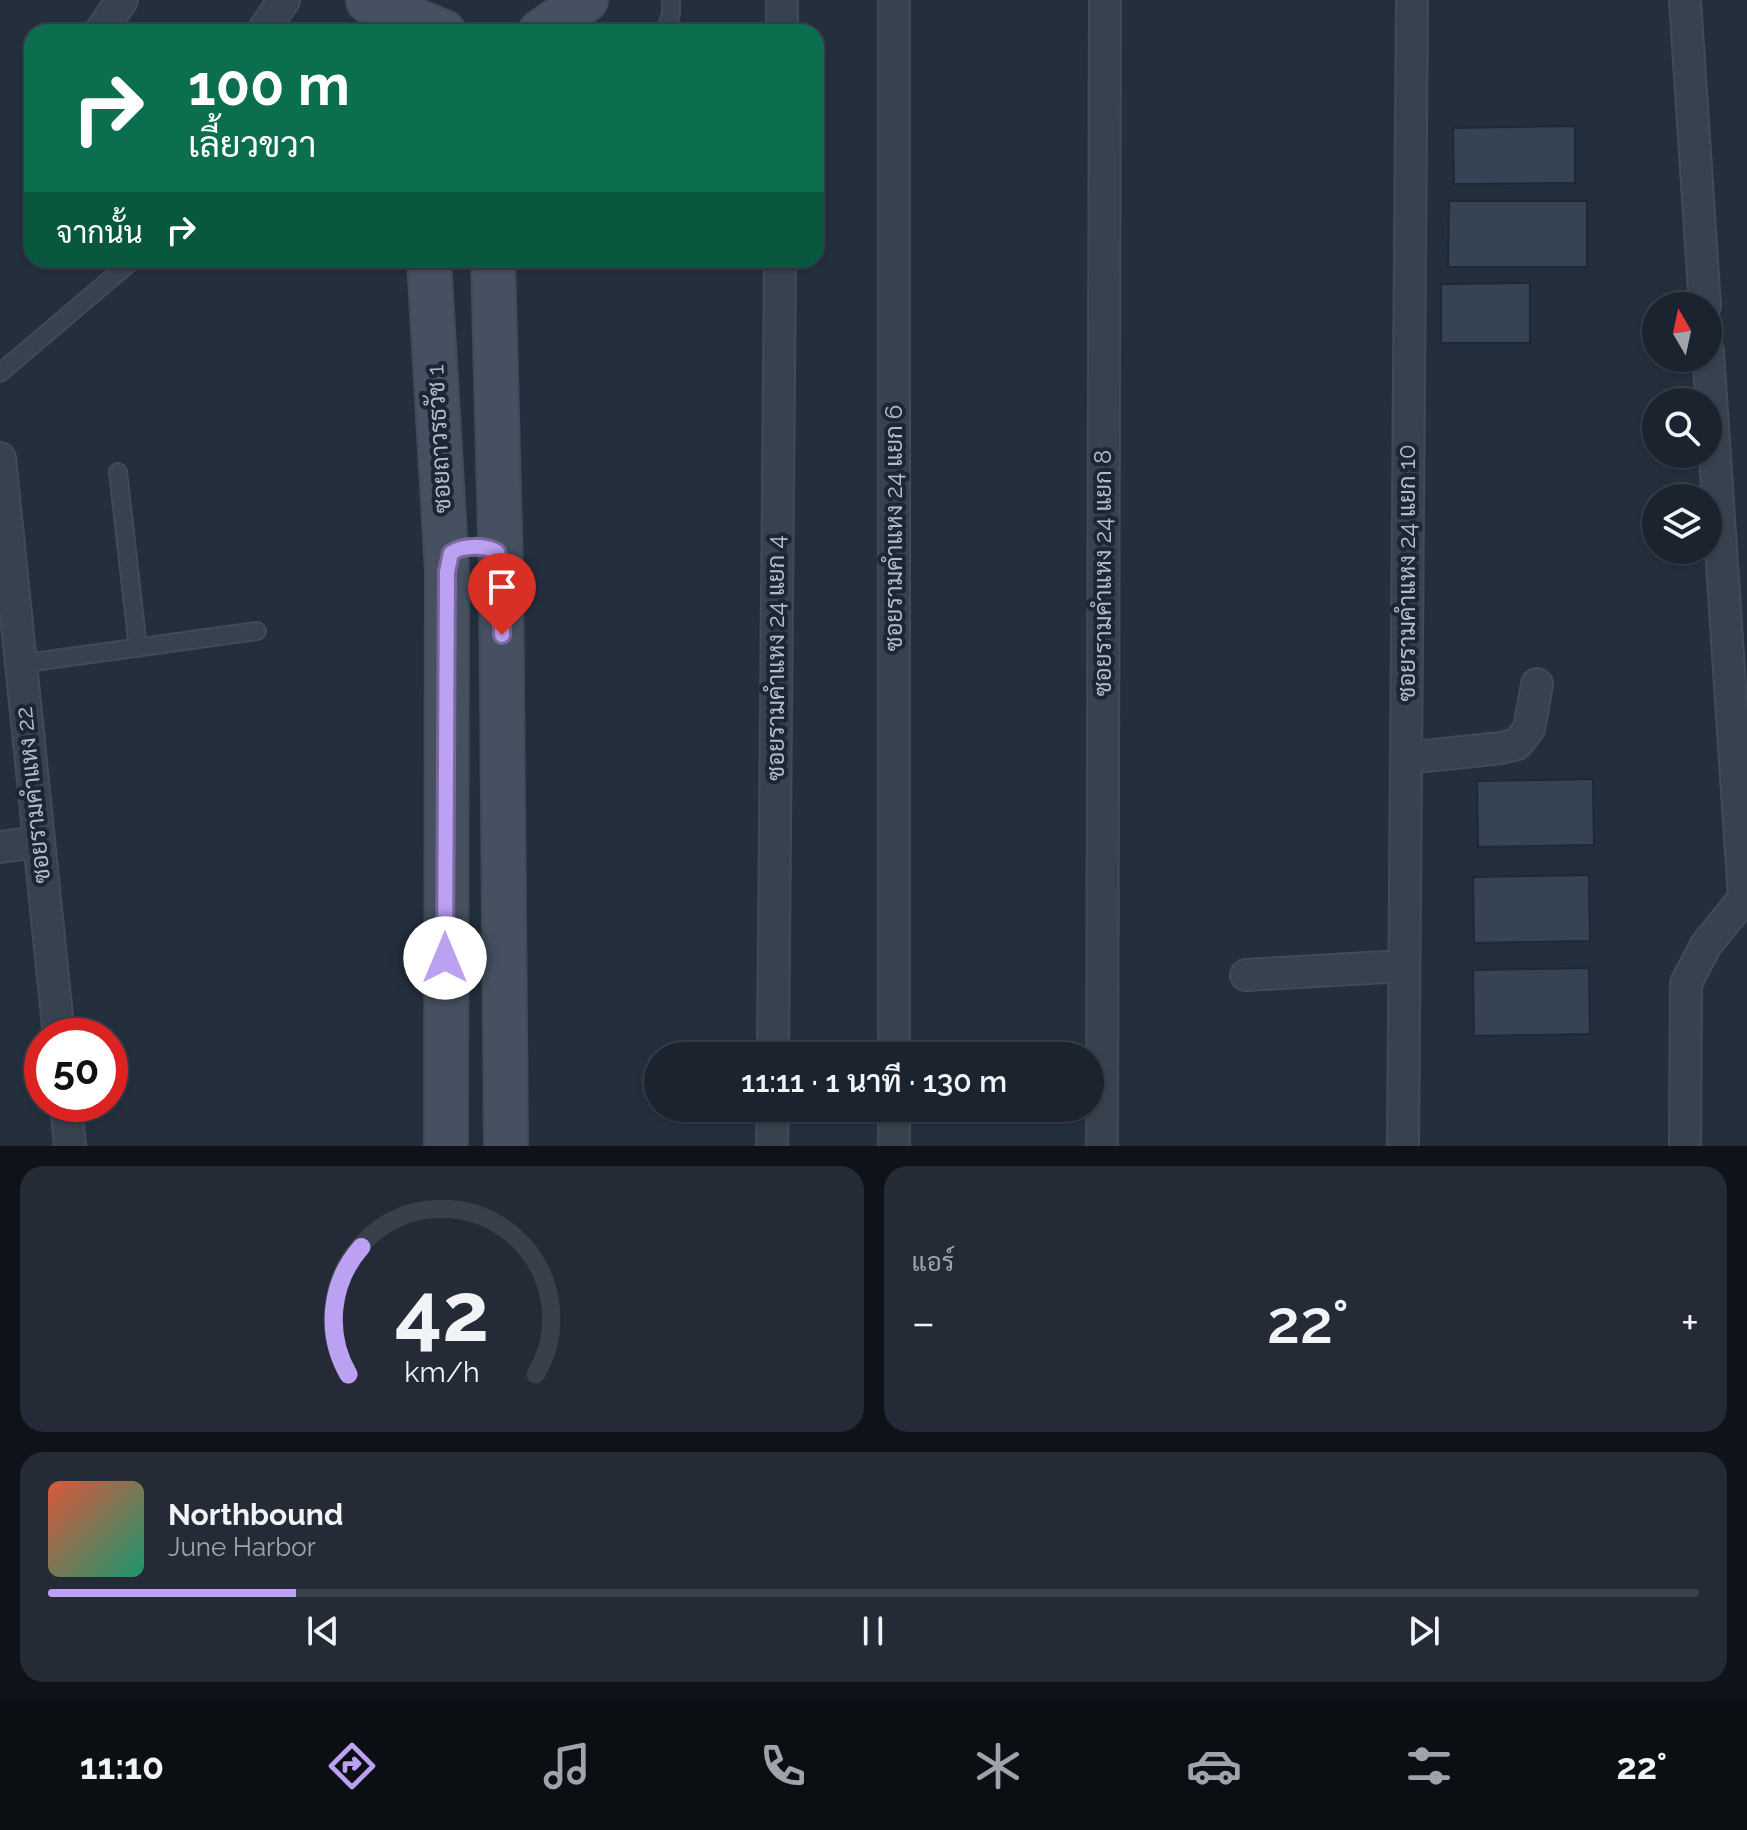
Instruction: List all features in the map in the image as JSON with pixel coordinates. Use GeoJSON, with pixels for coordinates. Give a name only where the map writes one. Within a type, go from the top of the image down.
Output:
{"type":"FeatureCollection","features":[{"type":"Feature","properties":{"kind":"main road"},"geometry":{"type":"LineString","coordinates":[[367,0],[386,24]]}},
{"type":"Feature","properties":{"kind":"main road"},"geometry":{"type":"LineString","coordinates":[[367,0],[404,24]]}},
{"type":"Feature","properties":{"kind":"main road"},"geometry":{"type":"LineString","coordinates":[[367,0],[425,24]]}},
{"type":"Feature","properties":{"kind":"main road"},"geometry":{"type":"LineString","coordinates":[[552,24],[586,0]]}},
{"type":"Feature","properties":{"kind":"main road","name":"ซอยถาวรธวัช 1"},"geometry":{"type":"LineString","coordinates":[[429,268],[447,572],[446,1146]]}},
{"type":"Feature","properties":{"kind":"main road"},"geometry":{"type":"LineString","coordinates":[[493,268],[501,571],[506,1146]]}},
{"type":"Feature","properties":{"kind":"main road"},"geometry":{"type":"LineString","coordinates":[[447,572],[451,553],[484,547],[497,552],[501,571]]}},
{"type":"Feature","properties":{"kind":"street"},"geometry":{"type":"LineString","coordinates":[[106,24],[122,0]]}},
{"type":"Feature","properties":{"kind":"street"},"geometry":{"type":"LineString","coordinates":[[268,24],[284,0]]}},
{"type":"Feature","properties":{"kind":"street"},"geometry":{"type":"LineString","coordinates":[[782,0],[782,24]]}},
{"type":"Feature","properties":{"kind":"street","name":"ซอยรามคำแหง 24 แยก 6"},"geometry":{"type":"LineString","coordinates":[[894,0],[894,1042]]}},
{"type":"Feature","properties":{"kind":"street","name":"ซอยรามคำแหง 24 แยก 8"},"geometry":{"type":"LineString","coordinates":[[1102,1146],[1105,0]]}},
{"type":"Feature","properties":{"kind":"street","name":"ซอยรามคำแหง 24 แยก 10"},"geometry":{"type":"LineString","coordinates":[[1403,1146],[1412,0]]}},
{"type":"Feature","properties":{"kind":"street"},"geometry":{"type":"LineString","coordinates":[[1685,0],[1704,292]]}},
{"type":"Feature","properties":{"kind":"street","name":"ซอยรามคำแหง 24 แยก 4"},"geometry":{"type":"LineString","coordinates":[[773,1042],[780,268]]}},
{"type":"Feature","properties":{"kind":"street"},"geometry":{"type":"LineString","coordinates":[[1685,1146],[1686,983],[1706,945],[1746,900],[1709,372]]}},
{"type":"Feature","properties":{"kind":"street","name":"ซอยรามคำแหง 22"},"geometry":{"type":"LineString","coordinates":[[0,458],[57,1018]]}},
{"type":"Feature","properties":{"kind":"street"},"geometry":{"type":"LineString","coordinates":[[1406,758],[1517,744],[1529,729],[1537,684]]}},
{"type":"Feature","properties":{"kind":"street"},"geometry":{"type":"LineString","coordinates":[[0,847],[39,842]]}},
{"type":"Feature","properties":{"kind":"street"},"geometry":{"type":"LineString","coordinates":[[1246,975],[1404,966]]}},
{"type":"Feature","properties":{"kind":"street"},"geometry":{"type":"LineString","coordinates":[[68,1122],[70,1146]]}},
{"type":"Feature","properties":{"kind":"street"},"geometry":{"type":"LineString","coordinates":[[772,1146],[773,1122]]}},
{"type":"Feature","properties":{"kind":"street"},"geometry":{"type":"LineString","coordinates":[[894,1122],[894,1146]]}},
{"type":"Feature","properties":{"kind":"lane"},"geometry":{"type":"LineString","coordinates":[[668,24],[671,0]]}},
{"type":"Feature","properties":{"kind":"lane"},"geometry":{"type":"LineString","coordinates":[[0,373],[124,268]]}},
{"type":"Feature","properties":{"kind":"lane"},"geometry":{"type":"LineString","coordinates":[[118,472],[138,648]]}},
{"type":"Feature","properties":{"kind":"lane"},"geometry":{"type":"LineString","coordinates":[[19,664],[257,631]]}},
{"type":"Feature","properties":{"kind":"building"},"geometry":{"type":"Polygon","coordinates":[[[1575,126],[1575,183],[1454,184],[1453,128],[1575,126]]]}},
{"type":"Feature","properties":{"kind":"building"},"geometry":{"type":"Polygon","coordinates":[[[1449,201],[1587,201],[1587,267],[1448,267],[1449,201]]]}},
{"type":"Feature","properties":{"kind":"building"},"geometry":{"type":"Polygon","coordinates":[[[1530,283],[1530,343],[1441,343],[1441,284],[1530,283]]]}},
{"type":"Feature","properties":{"kind":"building"},"geometry":{"type":"Polygon","coordinates":[[[1593,779],[1594,845],[1478,847],[1477,781],[1593,779]]]}},
{"type":"Feature","properties":{"kind":"building"},"geometry":{"type":"Polygon","coordinates":[[[1589,875],[1590,941],[1474,943],[1473,877],[1589,875]]]}},
{"type":"Feature","properties":{"kind":"building"},"geometry":{"type":"Polygon","coordinates":[[[1589,968],[1590,1034],[1474,1036],[1473,970],[1589,968]]]}},
{"type":"Feature","properties":{"kind":"route"},"geometry":{"type":"LineString","coordinates":[[445,958],[447,572],[451,553],[456,550],[484,547],[497,552],[501,571],[502,635]]}}]}
